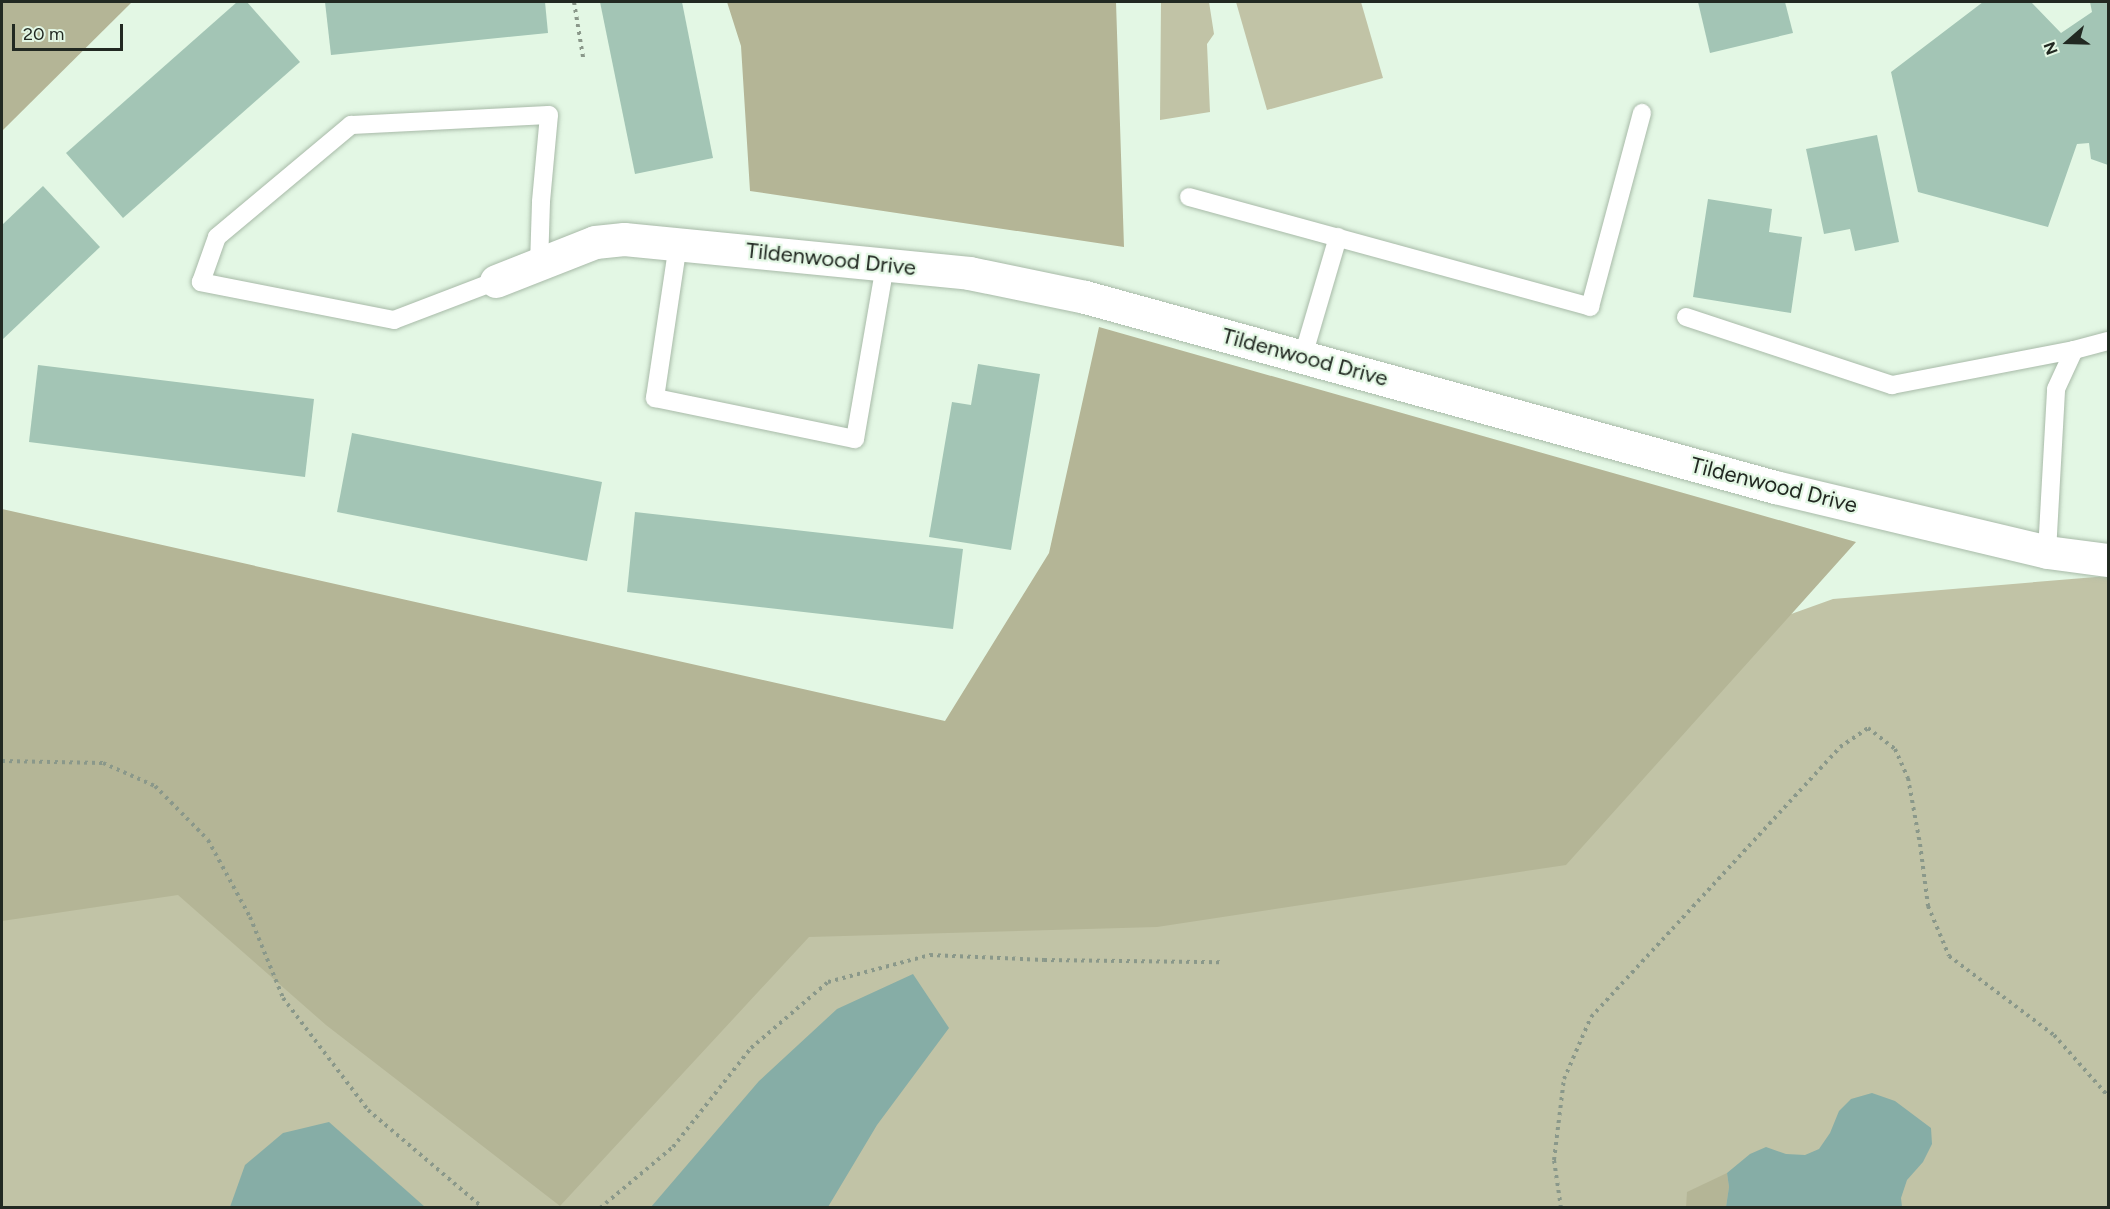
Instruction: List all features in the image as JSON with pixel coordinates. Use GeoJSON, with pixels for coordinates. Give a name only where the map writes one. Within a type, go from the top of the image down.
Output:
{"type":"FeatureCollection","features":[{"type":"Feature","properties":{"kind":"street","name":"Tildenwood Drive"},"geometry":{"type":"LineString","coordinates":[[496,281],[595,242],[624,239],[969,273],[1085,297],[1775,487],[2047,552],[2109,560]]}},
{"type":"Feature","properties":{"kind":"lane"},"geometry":{"type":"LineString","coordinates":[[1189,196],[1590,307],[1642,113]]}},
{"type":"Feature","properties":{"kind":"lane"},"geometry":{"type":"LineString","coordinates":[[496,281],[394,320],[201,282],[217,237],[351,125],[549,115],[541,202],[539,264]]}},
{"type":"Feature","properties":{"kind":"lane"},"geometry":{"type":"LineString","coordinates":[[1302,356],[1338,237]]}},
{"type":"Feature","properties":{"kind":"lane"},"geometry":{"type":"LineString","coordinates":[[678,244],[655,398],[855,439],[885,265]]}},
{"type":"Feature","properties":{"kind":"lane"},"geometry":{"type":"LineString","coordinates":[[1686,317],[1892,385],[2074,350],[2109,341]]}},
{"type":"Feature","properties":{"kind":"lane"},"geometry":{"type":"LineString","coordinates":[[2047,552],[2056,389],[2074,350]]}},
{"type":"Feature","properties":{"kind":"path"},"geometry":{"type":"LineString","coordinates":[[574,2],[583,57]]}},
{"type":"Feature","properties":{"kind":"path"},"geometry":{"type":"LineString","coordinates":[[1561,1208],[1554,1160],[1564,1078],[1591,1017],[1840,747],[1868,728],[1895,749],[1908,778],[1928,906],[1949,956],[2054,1035],[2109,1096]]}},
{"type":"Feature","properties":{"kind":"path"},"geometry":{"type":"LineString","coordinates":[[2,761],[103,763],[155,786],[208,840],[250,918],[283,998],[368,1110],[483,1208]]}},
{"type":"Feature","properties":{"kind":"path"},"geometry":{"type":"LineString","coordinates":[[600,1208],[673,1148],[751,1048],[828,982],[930,955],[1044,960],[1220,962]]}},
{"type":"Feature","properties":{"kind":"green space"},"geometry":{"type":"Polygon","coordinates":[[[2,2],[132,2],[2,131],[2,2]]]}},
{"type":"Feature","properties":{"kind":"green space"},"geometry":{"type":"Polygon","coordinates":[[[727,2],[1116,2],[1124,247],[750,191],[741,46],[727,2]]]}},
{"type":"Feature","properties":{"kind":"green space"},"geometry":{"type":"Polygon","coordinates":[[[1161,2],[1209,2],[1214,34],[1207,44],[1210,112],[1160,120],[1161,2]]]}},
{"type":"Feature","properties":{"kind":"green space"},"geometry":{"type":"Polygon","coordinates":[[[1236,2],[1361,2],[1383,78],[1267,110],[1236,2]]]}},
{"type":"Feature","properties":{"kind":"green space"},"geometry":{"type":"Polygon","coordinates":[[[1099,327],[1856,542],[1566,865],[1157,927],[809,937],[560,1206],[326,1025],[178,895],[2,921],[2,509],[945,721],[1049,553],[1099,327]]]}},
{"type":"Feature","properties":{"kind":"green space"},"geometry":{"type":"Polygon","coordinates":[[[2108,576],[2108,1207],[2,1208],[2,660],[1133,793],[1755,627],[1833,599],[2108,576]]]}},
{"type":"Feature","properties":{"kind":"green space"},"geometry":{"type":"Polygon","coordinates":[[[1727,1173],[1729,1187],[1726,1207],[1686,1208],[1687,1192],[1727,1173]]]}},
{"type":"Feature","properties":{"kind":"water"},"geometry":{"type":"Polygon","coordinates":[[[913,974],[949,1028],[877,1125],[828,1207],[651,1207],[759,1081],[837,1009],[913,974]]]}},
{"type":"Feature","properties":{"kind":"water"},"geometry":{"type":"Polygon","coordinates":[[[1872,1093],[1895,1101],[1931,1128],[1932,1144],[1923,1162],[1907,1180],[1901,1198],[1902,1207],[1726,1207],[1729,1187],[1727,1173],[1750,1154],[1766,1147],[1786,1154],[1805,1155],[1819,1149],[1830,1133],[1839,1111],[1851,1099],[1872,1093]]]}},
{"type":"Feature","properties":{"kind":"water"},"geometry":{"type":"Polygon","coordinates":[[[329,1122],[425,1207],[230,1207],[245,1165],[283,1133],[329,1122]]]}},
{"type":"Feature","properties":{"kind":"building"},"geometry":{"type":"Polygon","coordinates":[[[237,2],[247,2],[300,62],[123,218],[66,153],[237,2]]]}},
{"type":"Feature","properties":{"kind":"building"},"geometry":{"type":"Polygon","coordinates":[[[325,2],[545,2],[548,33],[331,55],[325,2]]]}},
{"type":"Feature","properties":{"kind":"building"},"geometry":{"type":"Polygon","coordinates":[[[600,2],[682,2],[713,158],[635,174],[600,2]]]}},
{"type":"Feature","properties":{"kind":"building"},"geometry":{"type":"Polygon","coordinates":[[[1698,2],[1785,2],[1793,33],[1710,53],[1698,2]]]}},
{"type":"Feature","properties":{"kind":"building"},"geometry":{"type":"Polygon","coordinates":[[[1983,2],[2031,2],[2061,33],[2092,12],[2090,2],[2108,2],[2108,165],[2091,159],[2089,143],[2077,144],[2048,227],[1918,192],[1891,72],[1983,2]]]}},
{"type":"Feature","properties":{"kind":"building"},"geometry":{"type":"Polygon","coordinates":[[[1877,135],[1899,242],[1855,251],[1850,229],[1824,234],[1806,149],[1877,135]]]}},
{"type":"Feature","properties":{"kind":"building"},"geometry":{"type":"Polygon","coordinates":[[[43,186],[100,247],[2,340],[2,225],[43,186]]]}},
{"type":"Feature","properties":{"kind":"building"},"geometry":{"type":"Polygon","coordinates":[[[1708,199],[1772,209],[1769,232],[1802,237],[1791,313],[1693,297],[1708,199]]]}},
{"type":"Feature","properties":{"kind":"building"},"geometry":{"type":"Polygon","coordinates":[[[978,364],[1040,374],[1011,550],[929,537],[952,402],[971,405],[978,364]]]}},
{"type":"Feature","properties":{"kind":"building"},"geometry":{"type":"Polygon","coordinates":[[[38,365],[314,399],[305,477],[29,442],[38,365]]]}},
{"type":"Feature","properties":{"kind":"building"},"geometry":{"type":"Polygon","coordinates":[[[352,433],[602,482],[587,561],[337,512],[352,433]]]}},
{"type":"Feature","properties":{"kind":"building"},"geometry":{"type":"Polygon","coordinates":[[[635,512],[963,549],[953,629],[627,592],[635,512]]]}}]}
